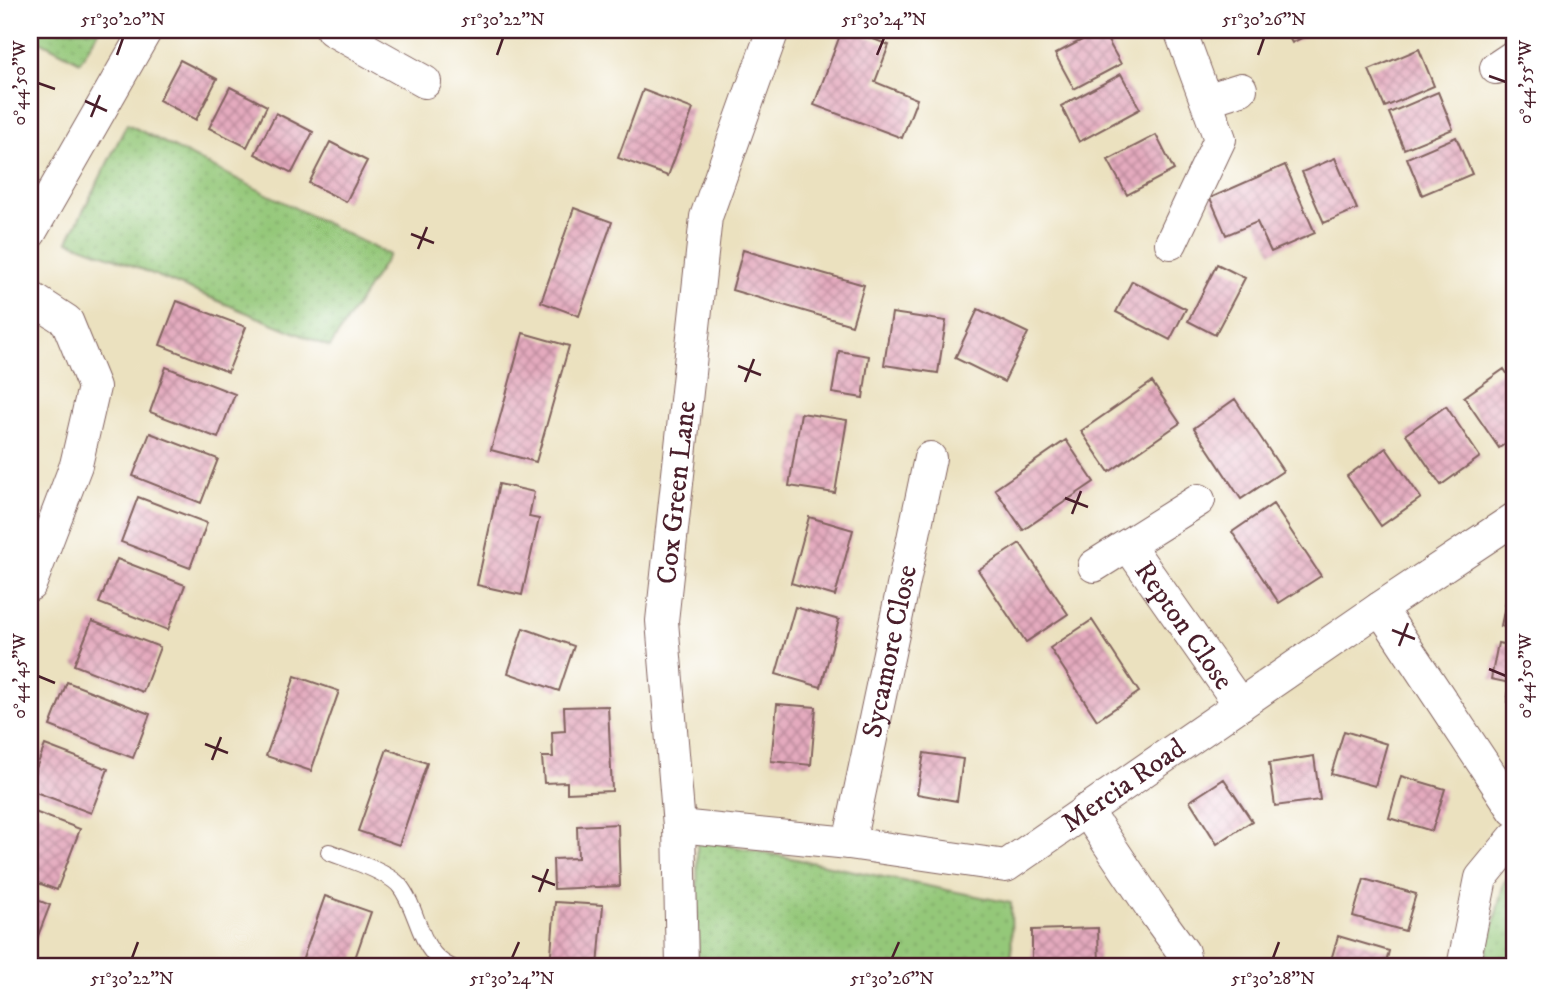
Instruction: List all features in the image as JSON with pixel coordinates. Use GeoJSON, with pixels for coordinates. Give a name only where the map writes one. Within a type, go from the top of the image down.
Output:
{"type":"FeatureCollection","features":[{"type":"Feature","properties":{"kind":"street"},"geometry":{"type":"LineString","coordinates":[[30,233],[145,30]]}},
{"type":"Feature","properties":{"kind":"street"},"geometry":{"type":"LineString","coordinates":[[332,30],[425,82]]}},
{"type":"Feature","properties":{"kind":"street","name":"Cox Green Lane"},"geometry":{"type":"LineString","coordinates":[[682,967],[679,826],[662,621],[706,217],[773,30]]}},
{"type":"Feature","properties":{"kind":"street"},"geometry":{"type":"LineString","coordinates":[[1171,243],[1220,139],[1180,30]]}},
{"type":"Feature","properties":{"kind":"street"},"geometry":{"type":"LineString","coordinates":[[1206,100],[1241,89]]}},
{"type":"Feature","properties":{"kind":"street"},"geometry":{"type":"LineString","coordinates":[[30,297],[68,321],[93,387],[76,465],[30,585]]}},
{"type":"Feature","properties":{"kind":"street","name":"Sycamore Close"},"geometry":{"type":"LineString","coordinates":[[849,843],[930,457]]}},
{"type":"Feature","properties":{"kind":"street","name":"Repton Close"},"geometry":{"type":"LineString","coordinates":[[1094,566],[1199,500]]}},
{"type":"Feature","properties":{"kind":"street","name":"Mercia Road"},"geometry":{"type":"LineString","coordinates":[[679,826],[849,843],[1006,866],[1514,519]]}},
{"type":"Feature","properties":{"kind":"street","name":"Repton Close"},"geometry":{"type":"LineString","coordinates":[[1128,545],[1240,705]]}},
{"type":"Feature","properties":{"kind":"street"},"geometry":{"type":"LineString","coordinates":[[1380,608],[1514,810]]}},
{"type":"Feature","properties":{"kind":"street"},"geometry":{"type":"LineString","coordinates":[[1086,810],[1183,952],[1186,967]]}},
{"type":"Feature","properties":{"kind":"street"},"geometry":{"type":"LineString","coordinates":[[1463,967],[1481,878],[1514,838]]}},
{"type":"Feature","properties":{"kind":"lane"},"geometry":{"type":"LineString","coordinates":[[329,852],[384,874],[397,883],[407,897],[430,952],[452,967]]}},
{"type":"Feature","properties":{"kind":"green space"},"geometry":{"type":"Polygon","coordinates":[[[30,30],[99,30],[80,62],[30,36],[30,30]]]}},
{"type":"Feature","properties":{"kind":"green space"},"geometry":{"type":"Polygon","coordinates":[[[127,124],[389,255],[330,347],[68,241],[127,124]]]}},
{"type":"Feature","properties":{"kind":"green space"},"geometry":{"type":"Polygon","coordinates":[[[697,839],[1011,903],[1012,967],[698,967],[697,839]]]}},
{"type":"Feature","properties":{"kind":"green space"},"geometry":{"type":"Polygon","coordinates":[[[1514,875],[1514,967],[1483,967],[1504,882],[1514,875]]]}},
{"type":"Feature","properties":{"kind":"building"},"geometry":{"type":"Polygon","coordinates":[[[842,30],[850,30],[889,45],[875,82],[917,99],[902,138],[814,105],[842,30]]]}},
{"type":"Feature","properties":{"kind":"building"},"geometry":{"type":"Polygon","coordinates":[[[1102,30],[1121,64],[1074,89],[1055,54],[1102,30]]]}},
{"type":"Feature","properties":{"kind":"building"},"geometry":{"type":"Polygon","coordinates":[[[1285,30],[1317,30],[1292,43],[1285,30]]]}},
{"type":"Feature","properties":{"kind":"building"},"geometry":{"type":"Polygon","coordinates":[[[1419,49],[1434,86],[1385,107],[1369,70],[1419,49]]]}},
{"type":"Feature","properties":{"kind":"building"},"geometry":{"type":"Polygon","coordinates":[[[180,60],[217,79],[196,120],[159,100],[180,60]]]}},
{"type":"Feature","properties":{"kind":"building"},"geometry":{"type":"Polygon","coordinates":[[[1121,74],[1140,109],[1079,142],[1061,106],[1121,74]]]}},
{"type":"Feature","properties":{"kind":"building"},"geometry":{"type":"Polygon","coordinates":[[[230,87],[267,106],[247,147],[209,128],[230,87]]]}},
{"type":"Feature","properties":{"kind":"building"},"geometry":{"type":"Polygon","coordinates":[[[643,90],[693,109],[668,176],[618,158],[643,90]]]}},
{"type":"Feature","properties":{"kind":"building"},"geometry":{"type":"Polygon","coordinates":[[[1438,92],[1453,129],[1404,149],[1389,113],[1438,92]]]}},
{"type":"Feature","properties":{"kind":"building"},"geometry":{"type":"Polygon","coordinates":[[[276,113],[313,132],[292,173],[255,154],[276,113]]]}},
{"type":"Feature","properties":{"kind":"building"},"geometry":{"type":"Polygon","coordinates":[[[1156,135],[1174,170],[1127,195],[1108,160],[1156,135]]]}},
{"type":"Feature","properties":{"kind":"building"},"geometry":{"type":"Polygon","coordinates":[[[1456,137],[1472,174],[1422,195],[1407,158],[1456,137]]]}},
{"type":"Feature","properties":{"kind":"building"},"geometry":{"type":"Polygon","coordinates":[[[330,142],[367,161],[346,202],[309,183],[330,142]]]}},
{"type":"Feature","properties":{"kind":"building"},"geometry":{"type":"Polygon","coordinates":[[[1335,158],[1357,209],[1324,223],[1302,172],[1335,158]]]}},
{"type":"Feature","properties":{"kind":"building"},"geometry":{"type":"Polygon","coordinates":[[[1285,165],[1315,233],[1271,252],[1257,222],[1226,235],[1210,198],[1285,165]]]}},
{"type":"Feature","properties":{"kind":"building"},"geometry":{"type":"Polygon","coordinates":[[[574,208],[612,222],[579,316],[541,302],[574,208]]]}},
{"type":"Feature","properties":{"kind":"building"},"geometry":{"type":"Polygon","coordinates":[[[743,250],[864,285],[852,325],[732,290],[743,250]]]}},
{"type":"Feature","properties":{"kind":"building"},"geometry":{"type":"Polygon","coordinates":[[[1217,264],[1245,278],[1215,335],[1188,321],[1217,264]]]}},
{"type":"Feature","properties":{"kind":"building"},"geometry":{"type":"Polygon","coordinates":[[[1132,281],[1186,309],[1170,340],[1116,312],[1132,281]]]}},
{"type":"Feature","properties":{"kind":"building"},"geometry":{"type":"Polygon","coordinates":[[[177,301],[246,327],[228,372],[160,345],[177,301]]]}},
{"type":"Feature","properties":{"kind":"building"},"geometry":{"type":"Polygon","coordinates":[[[978,309],[1028,333],[1004,382],[955,358],[978,309]]]}},
{"type":"Feature","properties":{"kind":"building"},"geometry":{"type":"Polygon","coordinates":[[[892,313],[946,321],[938,373],[884,365],[892,313]]]}},
{"type":"Feature","properties":{"kind":"building"},"geometry":{"type":"Polygon","coordinates":[[[523,333],[569,346],[536,462],[491,450],[523,333]]]}},
{"type":"Feature","properties":{"kind":"building"},"geometry":{"type":"Polygon","coordinates":[[[839,351],[869,356],[863,398],[832,393],[839,351]]]}},
{"type":"Feature","properties":{"kind":"building"},"geometry":{"type":"Polygon","coordinates":[[[166,367],[235,394],[218,438],[150,412],[166,367]]]}},
{"type":"Feature","properties":{"kind":"building"},"geometry":{"type":"Polygon","coordinates":[[[1504,369],[1514,384],[1514,437],[1499,448],[1464,397],[1504,369]]]}},
{"type":"Feature","properties":{"kind":"building"},"geometry":{"type":"Polygon","coordinates":[[[1152,382],[1180,423],[1109,472],[1081,431],[1152,382]]]}},
{"type":"Feature","properties":{"kind":"building"},"geometry":{"type":"Polygon","coordinates":[[[1235,399],[1283,471],[1241,499],[1194,428],[1235,399]]]}},
{"type":"Feature","properties":{"kind":"building"},"geometry":{"type":"Polygon","coordinates":[[[1446,406],[1480,457],[1441,485],[1406,434],[1446,406]]]}},
{"type":"Feature","properties":{"kind":"building"},"geometry":{"type":"Polygon","coordinates":[[[801,413],[847,420],[835,493],[789,486],[801,413]]]}},
{"type":"Feature","properties":{"kind":"building"},"geometry":{"type":"Polygon","coordinates":[[[150,433],[218,459],[201,503],[133,476],[150,433]]]}},
{"type":"Feature","properties":{"kind":"building"},"geometry":{"type":"Polygon","coordinates":[[[1066,440],[1094,482],[1023,530],[995,489],[1066,440]]]}},
{"type":"Feature","properties":{"kind":"building"},"geometry":{"type":"Polygon","coordinates":[[[1386,448],[1421,498],[1381,526],[1347,476],[1386,448]]]}},
{"type":"Feature","properties":{"kind":"building"},"geometry":{"type":"Polygon","coordinates":[[[499,484],[534,492],[529,517],[539,519],[522,595],[477,585],[499,484]]]}},
{"type":"Feature","properties":{"kind":"building"},"geometry":{"type":"Polygon","coordinates":[[[138,497],[207,523],[190,568],[121,542],[138,497]]]}},
{"type":"Feature","properties":{"kind":"building"},"geometry":{"type":"Polygon","coordinates":[[[1273,504],[1321,576],[1279,603],[1232,532],[1273,504]]]}},
{"type":"Feature","properties":{"kind":"building"},"geometry":{"type":"Polygon","coordinates":[[[809,517],[853,530],[835,596],[791,583],[809,517]]]}},
{"type":"Feature","properties":{"kind":"building"},"geometry":{"type":"Polygon","coordinates":[[[1020,543],[1068,614],[1026,642],[978,570],[1020,543]]]}},
{"type":"Feature","properties":{"kind":"building"},"geometry":{"type":"Polygon","coordinates":[[[117,559],[185,585],[168,630],[99,603],[117,559]]]}},
{"type":"Feature","properties":{"kind":"building"},"geometry":{"type":"Polygon","coordinates":[[[1508,591],[1514,592],[1514,629],[1501,626],[1508,591]]]}},
{"type":"Feature","properties":{"kind":"building"},"geometry":{"type":"Polygon","coordinates":[[[795,607],[839,620],[821,687],[776,674],[795,607]]]}},
{"type":"Feature","properties":{"kind":"building"},"geometry":{"type":"Polygon","coordinates":[[[1092,620],[1139,692],[1097,720],[1050,648],[1092,620]]]}},
{"type":"Feature","properties":{"kind":"building"},"geometry":{"type":"Polygon","coordinates":[[[92,621],[160,647],[143,692],[74,665],[92,621]]]}},
{"type":"Feature","properties":{"kind":"building"},"geometry":{"type":"Polygon","coordinates":[[[523,628],[574,646],[559,691],[508,673],[523,628]]]}},
{"type":"Feature","properties":{"kind":"building"},"geometry":{"type":"Polygon","coordinates":[[[1498,643],[1514,646],[1514,703],[1507,702],[1510,683],[1491,679],[1498,643]]]}},
{"type":"Feature","properties":{"kind":"building"},"geometry":{"type":"Polygon","coordinates":[[[295,676],[339,691],[311,771],[266,756],[295,676]]]}},
{"type":"Feature","properties":{"kind":"building"},"geometry":{"type":"Polygon","coordinates":[[[67,682],[150,714],[133,758],[50,726],[67,682]]]}},
{"type":"Feature","properties":{"kind":"building"},"geometry":{"type":"Polygon","coordinates":[[[777,704],[816,707],[811,765],[771,761],[777,704]]]}},
{"type":"Feature","properties":{"kind":"building"},"geometry":{"type":"Polygon","coordinates":[[[608,706],[612,791],[567,793],[567,782],[544,783],[542,757],[553,757],[552,732],[565,731],[564,707],[608,706]]]}},
{"type":"Feature","properties":{"kind":"building"},"geometry":{"type":"Polygon","coordinates":[[[1344,731],[1387,744],[1375,786],[1331,774],[1344,731]]]}},
{"type":"Feature","properties":{"kind":"building"},"geometry":{"type":"Polygon","coordinates":[[[45,745],[108,769],[91,813],[30,790],[45,745]]]}},
{"type":"Feature","properties":{"kind":"building"},"geometry":{"type":"Polygon","coordinates":[[[387,749],[427,763],[399,845],[358,831],[387,749]]]}},
{"type":"Feature","properties":{"kind":"building"},"geometry":{"type":"Polygon","coordinates":[[[924,753],[963,759],[957,801],[917,794],[924,753]]]}},
{"type":"Feature","properties":{"kind":"building"},"geometry":{"type":"Polygon","coordinates":[[[1314,756],[1320,800],[1275,806],[1269,763],[1314,756]]]}},
{"type":"Feature","properties":{"kind":"building"},"geometry":{"type":"Polygon","coordinates":[[[1401,776],[1445,789],[1432,831],[1389,818],[1401,776]]]}},
{"type":"Feature","properties":{"kind":"building"},"geometry":{"type":"Polygon","coordinates":[[[1224,779],[1252,821],[1217,844],[1190,801],[1224,779]]]}},
{"type":"Feature","properties":{"kind":"building"},"geometry":{"type":"Polygon","coordinates":[[[32,811],[80,829],[57,890],[30,880],[32,811]]]}},
{"type":"Feature","properties":{"kind":"building"},"geometry":{"type":"Polygon","coordinates":[[[618,824],[620,886],[554,889],[553,859],[578,858],[577,826],[618,824]]]}},
{"type":"Feature","properties":{"kind":"building"},"geometry":{"type":"Polygon","coordinates":[[[1364,879],[1416,894],[1405,931],[1353,916],[1364,879]]]}},
{"type":"Feature","properties":{"kind":"building"},"geometry":{"type":"Polygon","coordinates":[[[325,896],[371,912],[352,967],[300,967],[325,896]]]}},
{"type":"Feature","properties":{"kind":"building"},"geometry":{"type":"Polygon","coordinates":[[[30,897],[50,905],[30,956],[30,897]]]}},
{"type":"Feature","properties":{"kind":"building"},"geometry":{"type":"Polygon","coordinates":[[[555,902],[603,905],[598,967],[550,967],[555,902]]]}},
{"type":"Feature","properties":{"kind":"building"},"geometry":{"type":"Polygon","coordinates":[[[1098,928],[1099,967],[1032,967],[1032,930],[1098,928]]]}},
{"type":"Feature","properties":{"kind":"building"},"geometry":{"type":"Polygon","coordinates":[[[1338,936],[1389,951],[1385,967],[1329,967],[1338,936]]]}}]}
